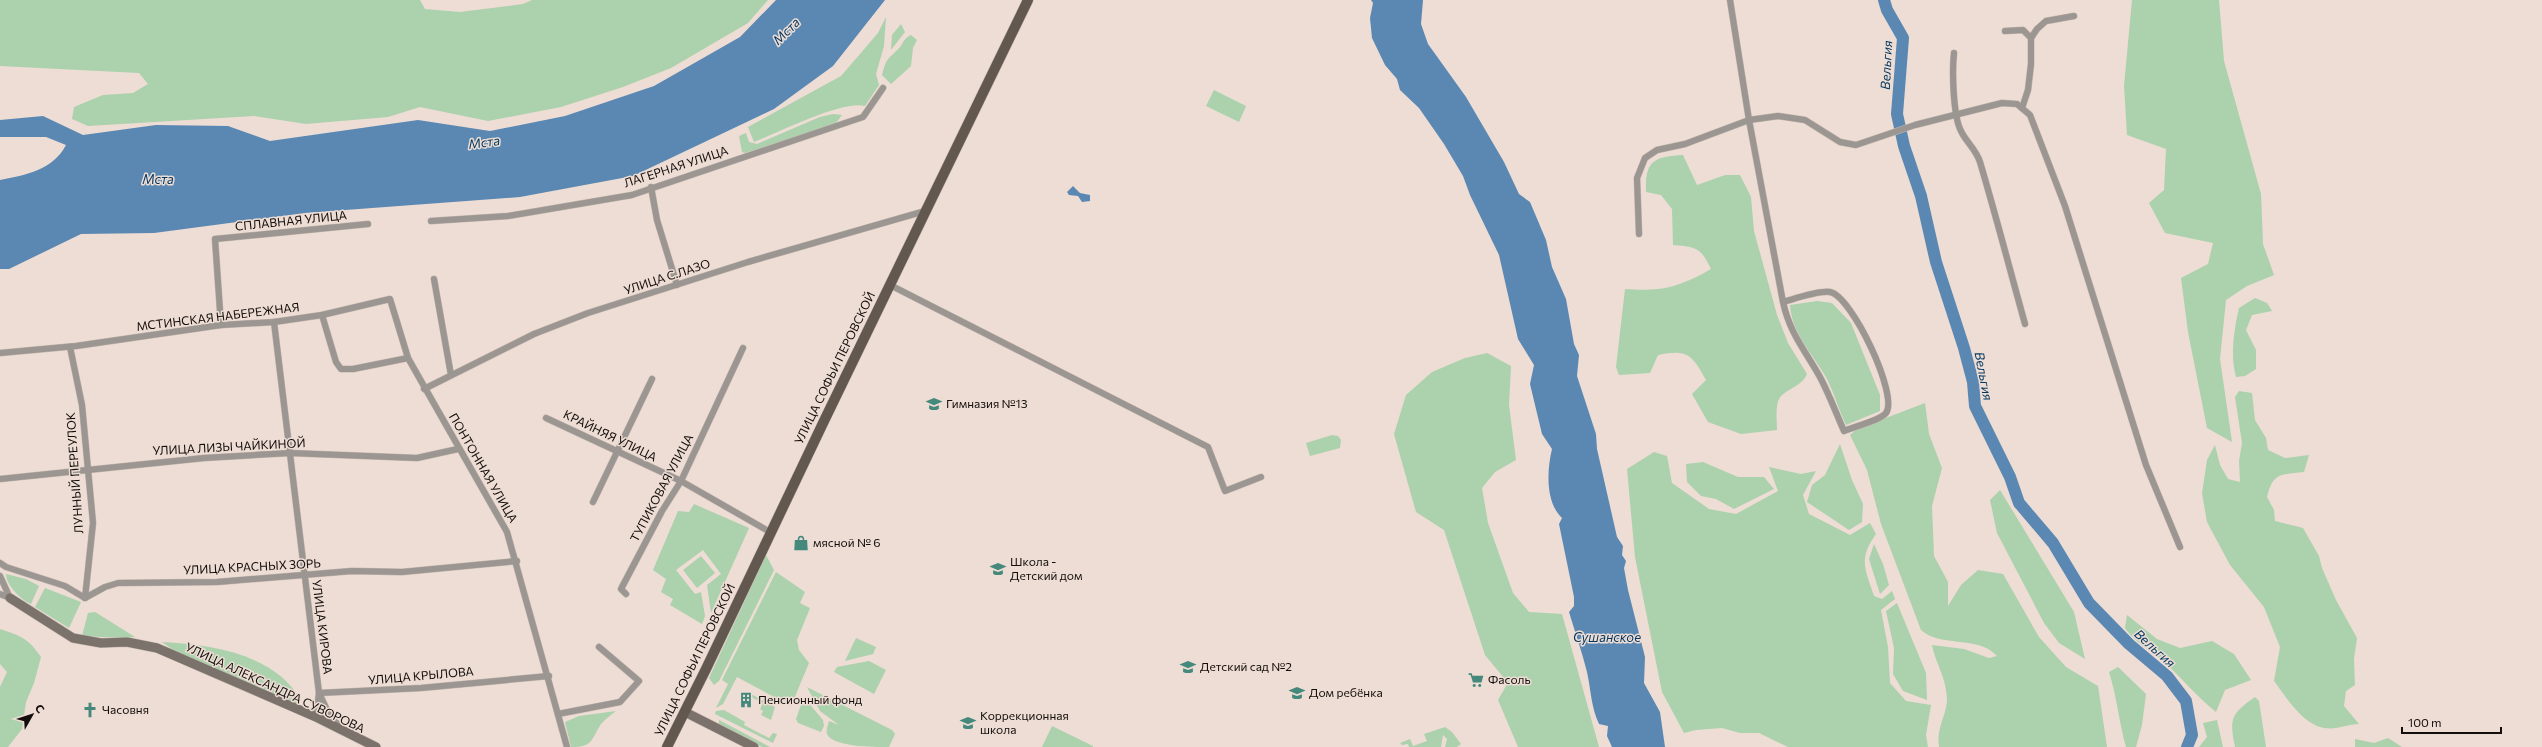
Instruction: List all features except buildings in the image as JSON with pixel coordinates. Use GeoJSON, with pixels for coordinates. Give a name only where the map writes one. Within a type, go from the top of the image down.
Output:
{"type":"FeatureCollection","features":[{"type":"Feature","properties":{"kind":"main road","name":"УЛИЦА СОФЬИ ПЕРОВСКОЙ"},"geometry":{"type":"LineString","coordinates":[[666,747],[685,712],[770,532],[1028,0]]}},
{"type":"Feature","properties":{"kind":"street"},"geometry":{"type":"LineString","coordinates":[[1730,0],[1748,120],[1783,302],[1786,317],[1800,347],[1820,376],[1844,431],[1885,415],[1890,407],[1888,391],[1873,352],[1842,298],[1830,292],[1783,302]]}},
{"type":"Feature","properties":{"kind":"street"},"geometry":{"type":"LineString","coordinates":[[2022,108],[2028,90],[2031,64],[2031,38],[2037,29],[2046,21],[2074,16]]}},
{"type":"Feature","properties":{"kind":"street"},"geometry":{"type":"LineString","coordinates":[[2005,31],[2023,30],[2031,38]]}},
{"type":"Feature","properties":{"kind":"street"},"geometry":{"type":"LineString","coordinates":[[1954,53],[1953,78],[1956,104],[1955,116],[1961,132],[1978,156],[2025,324]]}},
{"type":"Feature","properties":{"kind":"street","name":"ЛАГЕРНАЯ УЛИЦА"},"geometry":{"type":"LineString","coordinates":[[430,221],[508,216],[632,195],[651,187],[863,117],[883,88]]}},
{"type":"Feature","properties":{"kind":"street"},"geometry":{"type":"LineString","coordinates":[[1640,234],[1637,178],[1645,158],[1657,150],[1685,144],[1748,120],[1778,116],[1805,120],[1840,142],[1856,144],[1914,125],[2002,104],[2017,104],[2030,115],[2065,206],[2146,465],[2180,547]]}},
{"type":"Feature","properties":{"kind":"street"},"geometry":{"type":"LineString","coordinates":[[651,187],[657,220],[677,285]]}},
{"type":"Feature","properties":{"kind":"street","name":"УЛИЦА С.ЛАЗО"},"geometry":{"type":"LineString","coordinates":[[424,389],[534,334],[588,313],[925,211]]}},
{"type":"Feature","properties":{"kind":"street","name":"СПЛАВНАЯ УЛИЦА"},"geometry":{"type":"LineString","coordinates":[[221,325],[215,239],[368,224]]}},
{"type":"Feature","properties":{"kind":"street"},"geometry":{"type":"LineString","coordinates":[[434,278],[450,375]]}},
{"type":"Feature","properties":{"kind":"street"},"geometry":{"type":"LineString","coordinates":[[890,285],[1208,447],[1225,491],[1261,477]]}},
{"type":"Feature","properties":{"kind":"street","name":"МСТИНСКАЯ НАБЕРЕЖНАЯ"},"geometry":{"type":"LineString","coordinates":[[0,353],[70,347],[221,325],[274,322],[322,315],[390,299]]}},
{"type":"Feature","properties":{"kind":"street","name":"ПОНТОННАЯ УЛИЦА"},"geometry":{"type":"LineString","coordinates":[[390,299],[408,358],[458,449],[507,532],[517,561],[567,747]]}},
{"type":"Feature","properties":{"kind":"street"},"geometry":{"type":"LineString","coordinates":[[322,315],[336,362],[341,369],[353,369],[408,358]]}},
{"type":"Feature","properties":{"kind":"street","name":"УЛИЦА КИРОВА"},"geometry":{"type":"LineString","coordinates":[[274,322],[320,693],[329,714],[347,734]]}},
{"type":"Feature","properties":{"kind":"street","name":"ЛУННЫЙ ПЕРЕУЛОК"},"geometry":{"type":"LineString","coordinates":[[70,347],[82,405],[93,524],[85,598]]}},
{"type":"Feature","properties":{"kind":"street","name":"ТУПИКОВАЯ УЛИЦА"},"geometry":{"type":"LineString","coordinates":[[626,594],[621,589],[662,511],[681,481],[743,348]]}},
{"type":"Feature","properties":{"kind":"street"},"geometry":{"type":"LineString","coordinates":[[593,502],[618,453],[652,379]]}},
{"type":"Feature","properties":{"kind":"street","name":"КРАЙНЯЯ УЛИЦА"},"geometry":{"type":"LineString","coordinates":[[546,418],[618,453],[681,481],[770,532]]}},
{"type":"Feature","properties":{"kind":"street","name":"УЛИЦА ЛИЗЫ ЧАЙКИНОЙ"},"geometry":{"type":"LineString","coordinates":[[0,479],[89,468],[204,458],[290,453],[417,458],[458,449]]}},
{"type":"Feature","properties":{"kind":"street","name":"УЛИЦА КРАСНЫХ ЗОРЬ"},"geometry":{"type":"LineString","coordinates":[[85,598],[105,587],[118,583],[217,582],[352,571],[402,572],[517,561]]}},
{"type":"Feature","properties":{"kind":"street"},"geometry":{"type":"LineString","coordinates":[[0,563],[6,567],[66,586],[85,598]]}},
{"type":"Feature","properties":{"kind":"street"},"geometry":{"type":"LineString","coordinates":[[0,576],[10,598]]}},
{"type":"Feature","properties":{"kind":"street"},"geometry":{"type":"LineString","coordinates":[[0,594],[10,598]]}},
{"type":"Feature","properties":{"kind":"street","name":"УЛИЦА АЛЕКСАНДРА СУВОРОВА"},"geometry":{"type":"LineString","coordinates":[[10,598],[73,638],[101,643],[127,642],[157,648],[316,717],[347,734],[376,747]]}},
{"type":"Feature","properties":{"kind":"street"},"geometry":{"type":"LineString","coordinates":[[558,714],[620,702],[639,681],[599,646]]}},
{"type":"Feature","properties":{"kind":"street","name":"УЛИЦА КРЫЛОВА"},"geometry":{"type":"LineString","coordinates":[[320,693],[421,688],[549,676]]}},
{"type":"Feature","properties":{"kind":"street"},"geometry":{"type":"LineString","coordinates":[[316,717],[320,693]]}},
{"type":"Feature","properties":{"kind":"street"},"geometry":{"type":"LineString","coordinates":[[685,712],[754,747]]}},
{"type":"Feature","properties":{"kind":"green space"},"geometry":{"type":"Polygon","coordinates":[[[0,0],[420,0],[425,9],[460,12],[523,4],[532,0],[768,0],[748,23],[671,68],[623,87],[561,107],[488,121],[420,107],[388,117],[306,124],[254,116],[88,126],[72,119],[74,107],[103,95],[133,93],[148,84],[139,73],[0,66],[0,0]]]}},
{"type":"Feature","properties":{"kind":"green space"},"geometry":{"type":"Polygon","coordinates":[[[2132,0],[2219,0],[2224,61],[2261,194],[2263,244],[2274,275],[2247,286],[2226,300],[2220,359],[2232,442],[2207,428],[2188,332],[2181,278],[2208,264],[2213,243],[2165,233],[2149,203],[2164,190],[2166,149],[2127,135],[2124,86],[2132,0]]]}},
{"type":"Feature","properties":{"kind":"green space"},"geometry":{"type":"Polygon","coordinates":[[[886,17],[884,46],[876,74],[879,85],[865,106],[855,105],[827,112],[754,142],[748,127],[841,76],[878,33],[886,17]]]}},
{"type":"Feature","properties":{"kind":"green space"},"geometry":{"type":"Polygon","coordinates":[[[901,24],[905,32],[891,50],[892,35],[901,24]]]}},
{"type":"Feature","properties":{"kind":"green space"},"geometry":{"type":"Polygon","coordinates":[[[911,35],[917,40],[913,48],[911,66],[891,84],[882,75],[885,64],[905,39],[911,35]]]}},
{"type":"Feature","properties":{"kind":"green space"},"geometry":{"type":"Polygon","coordinates":[[[1214,90],[1246,106],[1239,122],[1206,106],[1214,90]]]}},
{"type":"Feature","properties":{"kind":"green space"},"geometry":{"type":"Polygon","coordinates":[[[833,114],[842,115],[836,123],[827,127],[745,153],[742,152],[739,136],[746,133],[749,142],[757,144],[820,117],[833,114]]]}},
{"type":"Feature","properties":{"kind":"green space"},"geometry":{"type":"Polygon","coordinates":[[[1683,155],[1697,185],[1725,175],[1740,175],[1751,197],[1754,231],[1777,315],[1788,343],[1807,374],[1802,382],[1786,392],[1779,399],[1777,410],[1777,430],[1741,434],[1708,422],[1692,394],[1706,380],[1693,360],[1683,354],[1668,353],[1658,355],[1650,373],[1619,375],[1616,367],[1625,289],[1649,290],[1670,287],[1690,280],[1711,269],[1704,257],[1697,250],[1673,245],[1672,209],[1661,195],[1646,192],[1647,173],[1653,162],[1665,157],[1683,155]]]}},
{"type":"Feature","properties":{"kind":"green space"},"geometry":{"type":"Polygon","coordinates":[[[2255,298],[2267,303],[2272,311],[2252,315],[2246,330],[2256,350],[2256,369],[2245,376],[2236,377],[2233,360],[2233,342],[2239,308],[2255,298]]]}},
{"type":"Feature","properties":{"kind":"green space"},"geometry":{"type":"Polygon","coordinates":[[[1817,301],[1832,303],[1851,323],[1880,395],[1880,411],[1846,425],[1827,379],[1799,335],[1792,315],[1790,305],[1817,301]]]}},
{"type":"Feature","properties":{"kind":"green space"},"geometry":{"type":"Polygon","coordinates":[[[1487,353],[1511,366],[1509,405],[1516,460],[1495,472],[1482,488],[1488,523],[1513,593],[1529,612],[1562,614],[1599,747],[1518,747],[1498,700],[1506,686],[1504,678],[1485,655],[1444,530],[1416,512],[1394,434],[1406,395],[1432,372],[1465,358],[1487,353]]]}},
{"type":"Feature","properties":{"kind":"green space"},"geometry":{"type":"Polygon","coordinates":[[[2239,391],[2252,393],[2255,420],[2266,438],[2268,450],[2285,458],[2309,455],[2304,472],[2279,476],[2272,483],[2267,497],[2274,510],[2275,521],[2303,528],[2319,556],[2322,568],[2336,600],[2357,638],[2354,659],[2355,685],[2346,691],[2344,706],[2359,724],[2338,728],[2325,728],[2317,726],[2302,716],[2284,695],[2274,681],[2280,647],[2264,607],[2230,565],[2207,522],[2202,493],[2207,460],[2215,445],[2220,465],[2228,479],[2240,482],[2239,461],[2242,443],[2235,397],[2239,391]]]}},
{"type":"Feature","properties":{"kind":"green space"},"geometry":{"type":"Polygon","coordinates":[[[1925,403],[1929,434],[1942,468],[1932,506],[1934,556],[1948,582],[1948,606],[1961,585],[1978,570],[2003,574],[2039,637],[2066,667],[2098,686],[2107,747],[1939,747],[1938,740],[1940,727],[1947,705],[1947,699],[1945,684],[1932,645],[1964,649],[1989,658],[1997,656],[1980,646],[1970,643],[1939,639],[1921,630],[1881,524],[1867,470],[1850,435],[1857,429],[1925,403]]]}},
{"type":"Feature","properties":{"kind":"green space"},"geometry":{"type":"Polygon","coordinates":[[[1332,435],[1338,436],[1341,440],[1340,448],[1310,456],[1306,443],[1332,435]]]}},
{"type":"Feature","properties":{"kind":"green space"},"geometry":{"type":"Polygon","coordinates":[[[1840,444],[1852,480],[1863,504],[1862,522],[1849,530],[1807,502],[1812,485],[1825,475],[1840,444]]]}},
{"type":"Feature","properties":{"kind":"green space"},"geometry":{"type":"Polygon","coordinates":[[[1654,452],[1667,456],[1672,483],[1709,509],[1736,514],[1778,491],[1769,467],[1801,474],[1816,471],[1803,495],[1809,514],[1850,535],[1870,523],[1876,534],[1870,543],[1865,557],[1868,578],[1874,596],[1882,599],[1892,591],[1895,599],[1881,610],[1888,647],[1890,683],[1906,701],[1931,705],[1926,735],[1928,747],[1788,747],[1759,733],[1740,733],[1722,728],[1696,730],[1684,733],[1662,692],[1635,557],[1627,469],[1654,452]]]}},
{"type":"Feature","properties":{"kind":"green space"},"geometry":{"type":"Polygon","coordinates":[[[1703,462],[1738,477],[1764,477],[1774,489],[1734,509],[1716,499],[1701,496],[1687,482],[1686,464],[1703,462]]]}},
{"type":"Feature","properties":{"kind":"green space"},"geometry":{"type":"Polygon","coordinates":[[[2000,490],[2074,612],[2085,659],[2059,643],[2044,623],[1997,533],[1990,500],[2000,490]]]}},
{"type":"Feature","properties":{"kind":"green space"},"geometry":{"type":"Polygon","coordinates":[[[694,504],[749,528],[711,613],[707,585],[721,574],[703,550],[676,570],[695,594],[701,592],[705,616],[702,624],[670,605],[673,599],[661,592],[666,579],[653,570],[678,511],[689,512],[694,504]]]}},
{"type":"Feature","properties":{"kind":"green space"},"geometry":{"type":"Polygon","coordinates":[[[1874,544],[1883,564],[1889,585],[1880,594],[1869,559],[1874,544]]]}},
{"type":"Feature","properties":{"kind":"green space"},"geometry":{"type":"Polygon","coordinates":[[[766,555],[774,570],[719,681],[714,685],[709,678],[766,555]]]}},
{"type":"Feature","properties":{"kind":"green space"},"geometry":{"type":"Polygon","coordinates":[[[701,556],[715,573],[697,588],[683,570],[701,556]]]}},
{"type":"Feature","properties":{"kind":"green space"},"geometry":{"type":"Polygon","coordinates":[[[776,572],[805,592],[800,603],[810,608],[797,640],[799,650],[809,663],[791,706],[737,677],[723,704],[716,708],[728,684],[722,680],[776,572]]]}},
{"type":"Feature","properties":{"kind":"green space"},"geometry":{"type":"Polygon","coordinates":[[[6,574],[26,579],[39,586],[31,604],[15,592],[8,583],[6,574]]]}},
{"type":"Feature","properties":{"kind":"green space"},"geometry":{"type":"Polygon","coordinates":[[[45,588],[81,602],[69,628],[35,607],[45,588]]]}},
{"type":"Feature","properties":{"kind":"green space"},"geometry":{"type":"Polygon","coordinates":[[[1897,603],[1926,673],[1927,700],[1903,691],[1893,674],[1894,648],[1886,611],[1897,603]]]}},
{"type":"Feature","properties":{"kind":"green space"},"geometry":{"type":"Polygon","coordinates":[[[95,612],[135,637],[122,638],[82,636],[88,613],[95,612]]]}},
{"type":"Feature","properties":{"kind":"green space"},"geometry":{"type":"Polygon","coordinates":[[[2127,615],[2157,639],[2180,648],[2212,641],[2234,654],[2251,680],[2225,690],[2216,712],[2162,660],[2139,643],[2130,634],[2125,628],[2127,615]]]}},
{"type":"Feature","properties":{"kind":"green space"},"geometry":{"type":"Polygon","coordinates":[[[0,629],[24,638],[41,657],[34,683],[26,702],[22,729],[8,747],[0,747],[0,687],[7,672],[0,664],[0,629]]]}},
{"type":"Feature","properties":{"kind":"green space"},"geometry":{"type":"Polygon","coordinates":[[[856,638],[876,647],[873,654],[845,661],[856,638]]]}},
{"type":"Feature","properties":{"kind":"green space"},"geometry":{"type":"Polygon","coordinates":[[[162,642],[181,643],[221,649],[240,654],[258,662],[274,672],[289,684],[301,700],[295,706],[176,652],[162,642]]]}},
{"type":"Feature","properties":{"kind":"green space"},"geometry":{"type":"Polygon","coordinates":[[[869,661],[886,670],[874,694],[834,672],[837,667],[869,661]]]}},
{"type":"Feature","properties":{"kind":"green space"},"geometry":{"type":"Polygon","coordinates":[[[2118,667],[2146,694],[2142,725],[2136,747],[2126,747],[2109,672],[2118,667]]]}},
{"type":"Feature","properties":{"kind":"green space"},"geometry":{"type":"Polygon","coordinates":[[[807,687],[892,730],[895,734],[889,747],[845,744],[837,742],[831,738],[827,734],[829,721],[839,725],[820,711],[807,687]]]}},
{"type":"Feature","properties":{"kind":"green space"},"geometry":{"type":"Polygon","coordinates":[[[751,694],[775,707],[771,720],[761,715],[763,711],[760,709],[763,703],[749,696],[751,694]]]}},
{"type":"Feature","properties":{"kind":"green space"},"geometry":{"type":"Polygon","coordinates":[[[2255,697],[2259,701],[2266,747],[2235,747],[2232,729],[2234,718],[2241,708],[2255,697]]]}},
{"type":"Feature","properties":{"kind":"green space"},"geometry":{"type":"Polygon","coordinates":[[[806,700],[823,720],[824,726],[821,732],[798,723],[796,719],[802,702],[806,700]]]}},
{"type":"Feature","properties":{"kind":"green space"},"geometry":{"type":"Polygon","coordinates":[[[724,710],[745,722],[744,725],[769,738],[773,733],[777,734],[773,743],[715,714],[716,711],[724,710]]]}},
{"type":"Feature","properties":{"kind":"green space"},"geometry":{"type":"Polygon","coordinates":[[[616,711],[601,724],[588,744],[584,746],[571,747],[565,722],[579,716],[616,711]]]}},
{"type":"Feature","properties":{"kind":"green space"},"geometry":{"type":"Polygon","coordinates":[[[719,720],[770,747],[762,747],[719,724],[719,720]]]}},
{"type":"Feature","properties":{"kind":"green space"},"geometry":{"type":"Polygon","coordinates":[[[2217,720],[2223,747],[2199,747],[2207,737],[2203,723],[2217,720]]]}},
{"type":"Feature","properties":{"kind":"green space"},"geometry":{"type":"Polygon","coordinates":[[[1052,726],[1093,746],[1093,747],[1042,747],[1052,726]]]}},
{"type":"Feature","properties":{"kind":"green space"},"geometry":{"type":"Polygon","coordinates":[[[1445,727],[1452,732],[1461,744],[1457,747],[1445,747],[1447,739],[1443,735],[1441,747],[1409,747],[1408,744],[1402,745],[1400,743],[1410,739],[1413,746],[1427,741],[1424,734],[1445,727]]]}},
{"type":"Feature","properties":{"kind":"green space"},"geometry":{"type":"Polygon","coordinates":[[[2388,738],[2402,747],[2355,747],[2355,739],[2374,743],[2388,738]]]}},
{"type":"Feature","properties":{"kind":"water","name":"Мста"},"geometry":{"type":"Polygon","coordinates":[[[776,0],[885,0],[833,66],[774,109],[633,176],[520,197],[305,213],[154,233],[81,234],[9,269],[0,269],[0,180],[29,173],[46,166],[54,160],[66,145],[46,137],[0,137],[0,120],[43,116],[83,135],[156,125],[228,126],[270,141],[418,120],[490,131],[565,116],[654,86],[740,37],[776,0]]]}},
{"type":"Feature","properties":{"kind":"water","name":"Сушанское"},"geometry":{"type":"Polygon","coordinates":[[[1371,0],[1423,0],[1421,24],[1428,44],[1466,97],[1504,162],[1519,194],[1530,202],[1546,240],[1552,267],[1566,299],[1574,344],[1579,355],[1577,376],[1596,434],[1597,449],[1617,537],[1623,546],[1622,555],[1626,561],[1624,568],[1628,590],[1645,657],[1644,683],[1660,712],[1665,747],[1612,747],[1607,736],[1608,726],[1599,724],[1596,718],[1587,672],[1569,612],[1574,606],[1574,597],[1559,524],[1562,518],[1556,511],[1550,494],[1548,475],[1552,449],[1542,434],[1530,384],[1534,365],[1518,339],[1499,255],[1470,195],[1463,176],[1444,144],[1419,108],[1400,90],[1397,79],[1385,65],[1372,38],[1370,18],[1373,3],[1371,0]]]}},
{"type":"Feature","properties":{"kind":"water"},"geometry":{"type":"Polygon","coordinates":[[[1073,186],[1080,193],[1090,195],[1090,201],[1082,202],[1078,196],[1069,195],[1067,192],[1073,186]]]}},
{"type":"Feature","properties":{"kind":"waterway","name":"Вельгия"},"geometry":{"type":"LineString","coordinates":[[1884,0],[1887,10],[1903,38],[1897,114],[1904,146],[1921,196],[1936,262],[1964,348],[1973,382],[1975,406],[2010,477],[2019,503],[2053,543],[2089,603],[2129,644],[2167,676],[2186,701],[2192,735],[2187,747]]}},
{"type":"Feature","properties":{"kind":"place","name":"Гимназия №13"},"geometry":{"type":"Point","coordinates":[934,404]}},
{"type":"Feature","properties":{"kind":"place","name":"мясной № 6"},"geometry":{"type":"Point","coordinates":[801,543]}},
{"type":"Feature","properties":{"kind":"place","name":"Школа - Детский дом"},"geometry":{"type":"Point","coordinates":[998,569]}},
{"type":"Feature","properties":{"kind":"place","name":"Детский сад №2"},"geometry":{"type":"Point","coordinates":[1188,667]}},
{"type":"Feature","properties":{"kind":"place","name":"Фасоль"},"geometry":{"type":"Point","coordinates":[1476,680]}},
{"type":"Feature","properties":{"kind":"place","name":"Дом ребёнка"},"geometry":{"type":"Point","coordinates":[1297,693]}},
{"type":"Feature","properties":{"kind":"place","name":"Пенсионный фонд"},"geometry":{"type":"Point","coordinates":[746,700]}},
{"type":"Feature","properties":{"kind":"place","name":"Часовня"},"geometry":{"type":"Point","coordinates":[90,710]}},
{"type":"Feature","properties":{"kind":"place","name":"Коррекционная школа"},"geometry":{"type":"Point","coordinates":[968,723]}}]}
